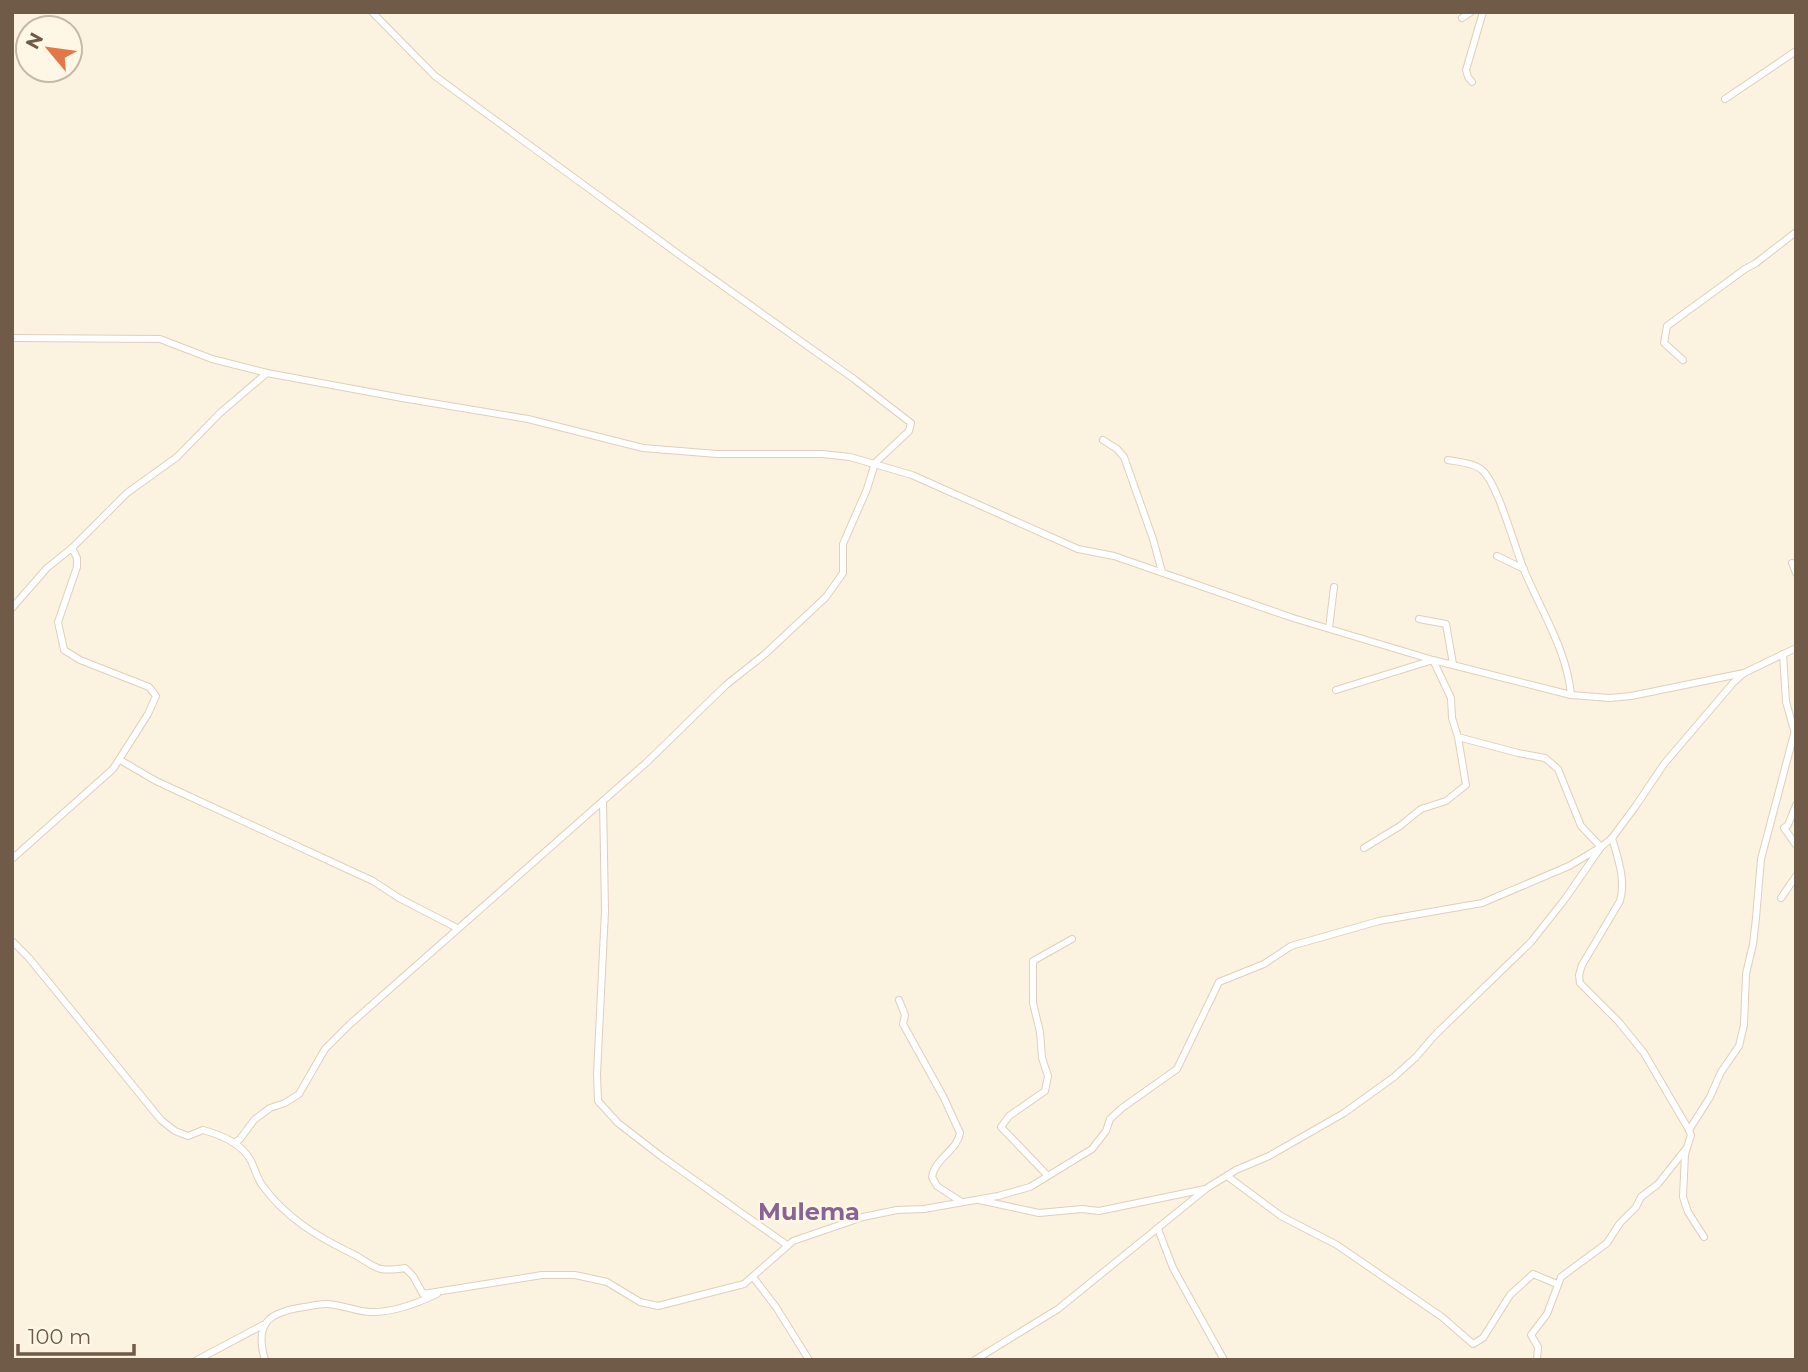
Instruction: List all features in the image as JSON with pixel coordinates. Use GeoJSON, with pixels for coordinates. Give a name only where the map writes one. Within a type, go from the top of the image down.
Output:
{"type":"FeatureCollection","features":[{"type":"Feature","properties":{"kind":"street"},"geometry":{"type":"LineString","coordinates":[[234,1143],[254,1120],[270,1108],[299,1094],[325,1049],[457,928],[603,801],[726,685],[765,654],[838,583],[844,566],[843,544],[876,463],[909,431],[911,423],[435,76],[372,12]]}},
{"type":"Feature","properties":{"kind":"street"},"geometry":{"type":"LineString","coordinates":[[1462,19],[1471,12]]}},
{"type":"Feature","properties":{"kind":"street"},"geometry":{"type":"LineString","coordinates":[[1472,82],[1466,70],[1483,12]]}},
{"type":"Feature","properties":{"kind":"street"},"geometry":{"type":"LineString","coordinates":[[1725,99],[1796,51]]}},
{"type":"Feature","properties":{"kind":"street"},"geometry":{"type":"LineString","coordinates":[[1683,360],[1664,343],[1667,326],[1745,269],[1756,264],[1796,232]]}},
{"type":"Feature","properties":{"kind":"street"},"geometry":{"type":"LineString","coordinates":[[12,338],[152,338],[212,359],[267,373],[528,419],[643,447],[718,454],[822,454],[850,457],[876,463],[944,488],[1063,544],[1114,556],[1293,618],[1433,660],[1571,695],[1602,698],[1631,696],[1744,673],[1796,648]]}},
{"type":"Feature","properties":{"kind":"street"},"geometry":{"type":"LineString","coordinates":[[12,608],[47,568],[72,548],[127,493],[183,453],[220,413],[267,373]]}},
{"type":"Feature","properties":{"kind":"street"},"geometry":{"type":"LineString","coordinates":[[1103,440],[1124,457],[1162,572]]}},
{"type":"Feature","properties":{"kind":"street"},"geometry":{"type":"LineString","coordinates":[[1448,460],[1484,471],[1507,520],[1524,569],[1569,674],[1571,695]]}},
{"type":"Feature","properties":{"kind":"street"},"geometry":{"type":"LineString","coordinates":[[12,859],[102,781],[120,761],[156,696],[149,687],[80,660],[64,650],[58,622],[77,567],[77,558],[72,548]]}},
{"type":"Feature","properties":{"kind":"street"},"geometry":{"type":"LineString","coordinates":[[1497,556],[1524,569]]}},
{"type":"Feature","properties":{"kind":"street"},"geometry":{"type":"LineString","coordinates":[[1792,563],[1796,573]]}},
{"type":"Feature","properties":{"kind":"street"},"geometry":{"type":"LineString","coordinates":[[1329,628],[1334,587]]}},
{"type":"Feature","properties":{"kind":"street"},"geometry":{"type":"LineString","coordinates":[[1419,619],[1446,624],[1453,664]]}},
{"type":"Feature","properties":{"kind":"street"},"geometry":{"type":"LineString","coordinates":[[1689,1130],[1709,1100],[1721,1072],[1739,1046],[1744,1025],[1746,975],[1753,944],[1761,859],[1795,736],[1784,682],[1783,654]]}},
{"type":"Feature","properties":{"kind":"street"},"geometry":{"type":"LineString","coordinates":[[1336,690],[1433,660]]}},
{"type":"Feature","properties":{"kind":"street"},"geometry":{"type":"LineString","coordinates":[[1364,848],[1421,809],[1446,801],[1466,785],[1452,718],[1451,698],[1433,660]]}},
{"type":"Feature","properties":{"kind":"street"},"geometry":{"type":"LineString","coordinates":[[12,941],[29,958],[161,1120],[188,1136],[203,1130],[234,1143],[250,1158],[262,1185],[292,1217],[306,1229],[380,1271],[405,1268],[423,1294],[542,1275],[575,1275],[607,1282],[640,1302],[657,1306],[736,1287],[753,1277],[793,1241],[873,1214],[924,1209],[1030,1187],[1092,1149],[1106,1131],[1110,1119],[1177,1069],[1219,982],[1264,964],[1291,946],[1379,921],[1482,903],[1569,866],[1601,847],[1612,838],[1664,764],[1711,707],[1744,673]]}},
{"type":"Feature","properties":{"kind":"street"},"geometry":{"type":"LineString","coordinates":[[1458,737],[1545,758],[1558,769],[1581,826],[1601,847]]}},
{"type":"Feature","properties":{"kind":"street"},"geometry":{"type":"LineString","coordinates":[[120,761],[156,781],[373,881],[399,898],[457,928]]}},
{"type":"Feature","properties":{"kind":"street"},"geometry":{"type":"LineString","coordinates":[[603,801],[605,911],[598,1101],[618,1123],[662,1157],[787,1245]]}},
{"type":"Feature","properties":{"kind":"street"},"geometry":{"type":"LineString","coordinates":[[1796,805],[1788,825],[1784,828],[1796,845]]}},
{"type":"Feature","properties":{"kind":"street"},"geometry":{"type":"LineString","coordinates":[[1537,1360],[1538,1347],[1531,1335],[1547,1314],[1561,1278],[1607,1243],[1620,1223],[1634,1210],[1640,1197],[1658,1184],[1686,1148],[1691,1135],[1644,1054],[1618,1021],[1580,983],[1582,965],[1623,891],[1620,865],[1612,838]]}},
{"type":"Feature","properties":{"kind":"street"},"geometry":{"type":"LineString","coordinates":[[975,1360],[1058,1309],[1207,1188],[1344,1113],[1394,1077],[1531,942],[1601,847]]}},
{"type":"Feature","properties":{"kind":"street"},"geometry":{"type":"LineString","coordinates":[[1781,898],[1796,876]]}},
{"type":"Feature","properties":{"kind":"street"},"geometry":{"type":"LineString","coordinates":[[1047,1175],[1001,1127],[1009,1116],[1045,1091],[1048,1076],[1042,1058],[1040,1032],[1033,1003],[1034,961],[1072,939]]}},
{"type":"Feature","properties":{"kind":"street"},"geometry":{"type":"LineString","coordinates":[[900,1000],[905,1014],[903,1024],[960,1133],[957,1142],[935,1166],[932,1177],[937,1186],[960,1201]]}},
{"type":"Feature","properties":{"kind":"street"},"geometry":{"type":"LineString","coordinates":[[1686,1148],[1683,1197],[1688,1212],[1704,1237]]}},
{"type":"Feature","properties":{"kind":"street"},"geometry":{"type":"LineString","coordinates":[[1227,1176],[1282,1216],[1337,1245],[1443,1317],[1473,1344],[1483,1338],[1515,1290],[1533,1274],[1557,1284]]}},
{"type":"Feature","properties":{"kind":"street"},"geometry":{"type":"LineString","coordinates":[[973,1199],[1031,1212],[1099,1211],[1207,1188]]}},
{"type":"Feature","properties":{"kind":"street"},"geometry":{"type":"LineString","coordinates":[[1158,1229],[1173,1268],[1224,1360]]}},
{"type":"Feature","properties":{"kind":"street"},"geometry":{"type":"LineString","coordinates":[[753,1277],[776,1307],[809,1360]]}},
{"type":"Feature","properties":{"kind":"street"},"geometry":{"type":"LineString","coordinates":[[197,1360],[263,1325],[271,1317],[290,1309],[326,1304],[369,1312],[389,1311],[445,1290]]}},
{"type":"Feature","properties":{"kind":"street"},"geometry":{"type":"LineString","coordinates":[[263,1325],[261,1347],[265,1360]]}},
{"type":"Feature","properties":{"kind":"district","name":"Mulema"},"geometry":{"type":"Point","coordinates":[809,1212]}}]}
